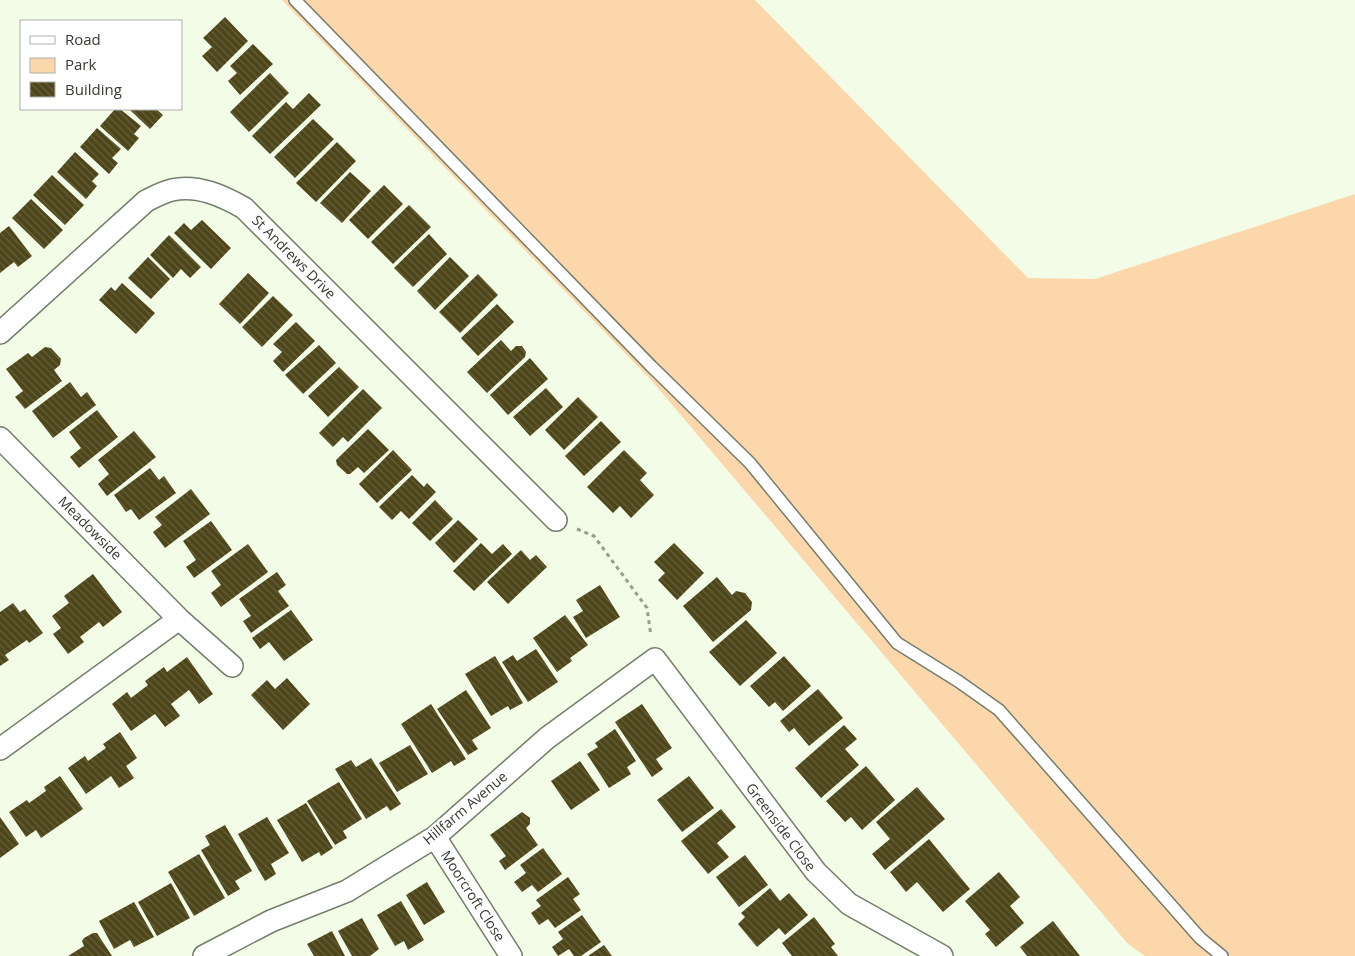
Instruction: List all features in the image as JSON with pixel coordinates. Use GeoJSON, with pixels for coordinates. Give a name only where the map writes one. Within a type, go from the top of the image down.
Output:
{"type":"FeatureCollection","features":[{"type":"Feature","properties":{"kind":"street","name":"St Andrews Drive"},"geometry":{"type":"LineString","coordinates":[[0,333],[146,200],[172,190],[192,189],[224,197],[244,208],[556,520]]}},
{"type":"Feature","properties":{"kind":"street","name":"Meadowside"},"geometry":{"type":"LineString","coordinates":[[0,438],[179,619],[232,666]]}},
{"type":"Feature","properties":{"kind":"street"},"geometry":{"type":"LineString","coordinates":[[0,750],[179,619]]}},
{"type":"Feature","properties":{"kind":"street","name":"Hillfarm Avenue"},"geometry":{"type":"LineString","coordinates":[[204,956],[271,921],[347,891],[435,837],[547,738],[655,659]]}},
{"type":"Feature","properties":{"kind":"street","name":"Greenside Close"},"geometry":{"type":"LineString","coordinates":[[655,659],[816,872],[849,904],[942,956]]}},
{"type":"Feature","properties":{"kind":"street","name":"Moorcroft Close"},"geometry":{"type":"LineString","coordinates":[[435,837],[511,956]]}},
{"type":"Feature","properties":{"kind":"lane"},"geometry":{"type":"LineString","coordinates":[[295,0],[651,366],[750,463],[897,643],[958,680],[999,710],[1200,938],[1222,956]]}},
{"type":"Feature","properties":{"kind":"path"},"geometry":{"type":"LineString","coordinates":[[556,520],[594,536],[647,608],[655,659]]}},
{"type":"Feature","properties":{"kind":"green space"},"geometry":{"type":"Polygon","coordinates":[[[282,0],[755,0],[1028,278],[1095,279],[1355,194],[1355,956],[1145,956],[1128,944],[652,381],[282,0]]]}},
{"type":"Feature","properties":{"kind":"building"},"geometry":{"type":"Polygon","coordinates":[[[225,17],[248,41],[217,72],[202,56],[212,47],[203,38],[225,17]]]}},
{"type":"Feature","properties":{"kind":"building"},"geometry":{"type":"Polygon","coordinates":[[[253,44],[273,64],[240,95],[228,81],[237,73],[230,66],[253,44]]]}},
{"type":"Feature","properties":{"kind":"building"},"geometry":{"type":"Polygon","coordinates":[[[270,73],[289,93],[249,132],[230,112],[270,73]]]}},
{"type":"Feature","properties":{"kind":"building"},"geometry":{"type":"Polygon","coordinates":[[[309,93],[321,105],[270,154],[252,136],[286,102],[293,109],[309,93]]]}},
{"type":"Feature","properties":{"kind":"building"},"geometry":{"type":"Polygon","coordinates":[[[114,110],[121,110],[141,126],[134,134],[139,138],[128,151],[100,126],[114,110]]]}},
{"type":"Feature","properties":{"kind":"building"},"geometry":{"type":"Polygon","coordinates":[[[130,110],[157,110],[163,115],[150,129],[130,110]]]}},
{"type":"Feature","properties":{"kind":"building"},"geometry":{"type":"Polygon","coordinates":[[[313,119],[334,139],[295,178],[274,157],[313,119]]]}},
{"type":"Feature","properties":{"kind":"building"},"geometry":{"type":"Polygon","coordinates":[[[97,128],[121,149],[112,158],[118,163],[109,174],[80,147],[97,128]]]}},
{"type":"Feature","properties":{"kind":"building"},"geometry":{"type":"Polygon","coordinates":[[[337,142],[356,161],[316,202],[296,183],[337,142]]]}},
{"type":"Feature","properties":{"kind":"building"},"geometry":{"type":"Polygon","coordinates":[[[75,152],[99,174],[92,181],[97,186],[86,199],[57,172],[75,152]]]}},
{"type":"Feature","properties":{"kind":"building"},"geometry":{"type":"Polygon","coordinates":[[[350,172],[371,191],[342,223],[320,203],[350,172]]]}},
{"type":"Feature","properties":{"kind":"building"},"geometry":{"type":"Polygon","coordinates":[[[52,175],[84,205],[65,225],[33,195],[52,175]]]}},
{"type":"Feature","properties":{"kind":"building"},"geometry":{"type":"Polygon","coordinates":[[[384,185],[403,204],[368,239],[349,220],[384,185]]]}},
{"type":"Feature","properties":{"kind":"building"},"geometry":{"type":"Polygon","coordinates":[[[31,199],[63,230],[44,249],[12,218],[31,199]]]}},
{"type":"Feature","properties":{"kind":"building"},"geometry":{"type":"Polygon","coordinates":[[[409,205],[431,227],[393,264],[371,242],[409,205]]]}},
{"type":"Feature","properties":{"kind":"building"},"geometry":{"type":"Polygon","coordinates":[[[202,220],[231,248],[211,269],[174,233],[184,223],[191,230],[202,220]]]}},
{"type":"Feature","properties":{"kind":"building"},"geometry":{"type":"Polygon","coordinates":[[[9,226],[32,256],[18,267],[14,262],[0,273],[0,233],[9,226]]]}},
{"type":"Feature","properties":{"kind":"building"},"geometry":{"type":"Polygon","coordinates":[[[429,234],[447,254],[413,287],[394,268],[429,234]]]}},
{"type":"Feature","properties":{"kind":"building"},"geometry":{"type":"Polygon","coordinates":[[[169,235],[201,267],[190,278],[181,269],[173,278],[150,255],[169,235]]]}},
{"type":"Feature","properties":{"kind":"building"},"geometry":{"type":"Polygon","coordinates":[[[148,257],[170,279],[151,299],[128,278],[148,257]]]}},
{"type":"Feature","properties":{"kind":"building"},"geometry":{"type":"Polygon","coordinates":[[[450,257],[469,276],[435,310],[417,291],[450,257]]]}},
{"type":"Feature","properties":{"kind":"building"},"geometry":{"type":"Polygon","coordinates":[[[248,273],[269,293],[240,324],[219,304],[248,273]]]}},
{"type":"Feature","properties":{"kind":"building"},"geometry":{"type":"Polygon","coordinates":[[[478,274],[498,295],[460,333],[439,312],[478,274]]]}},
{"type":"Feature","properties":{"kind":"building"},"geometry":{"type":"Polygon","coordinates":[[[122,283],[155,313],[136,334],[99,300],[111,287],[115,291],[122,283]]]}},
{"type":"Feature","properties":{"kind":"building"},"geometry":{"type":"Polygon","coordinates":[[[273,296],[293,315],[262,347],[242,327],[273,296]]]}},
{"type":"Feature","properties":{"kind":"building"},"geometry":{"type":"Polygon","coordinates":[[[497,304],[514,322],[478,356],[461,338],[497,304]]]}},
{"type":"Feature","properties":{"kind":"building"},"geometry":{"type":"Polygon","coordinates":[[[296,322],[315,341],[283,372],[273,361],[282,352],[273,344],[296,322]]]}},
{"type":"Feature","properties":{"kind":"building"},"geometry":{"type":"Polygon","coordinates":[[[501,340],[511,351],[516,346],[522,346],[526,352],[525,357],[487,393],[467,372],[501,340]]]}},
{"type":"Feature","properties":{"kind":"building"},"geometry":{"type":"Polygon","coordinates":[[[319,345],[336,363],[303,394],[285,375],[319,345]]]}},
{"type":"Feature","properties":{"kind":"building"},"geometry":{"type":"Polygon","coordinates":[[[45,347],[51,348],[61,359],[60,365],[54,370],[62,381],[25,409],[15,397],[23,391],[6,369],[28,353],[32,357],[45,347]]]}},
{"type":"Feature","properties":{"kind":"building"},"geometry":{"type":"Polygon","coordinates":[[[530,358],[548,379],[508,415],[490,395],[530,358]]]}},
{"type":"Feature","properties":{"kind":"building"},"geometry":{"type":"Polygon","coordinates":[[[339,367],[359,387],[328,417],[308,396],[339,367]]]}},
{"type":"Feature","properties":{"kind":"building"},"geometry":{"type":"Polygon","coordinates":[[[70,382],[81,397],[87,392],[96,405],[53,438],[32,411],[70,382]]]}},
{"type":"Feature","properties":{"kind":"building"},"geometry":{"type":"Polygon","coordinates":[[[546,388],[563,407],[530,436],[513,417],[546,388]]]}},
{"type":"Feature","properties":{"kind":"building"},"geometry":{"type":"Polygon","coordinates":[[[363,389],[382,408],[348,442],[343,437],[333,447],[319,433],[363,389]]]}},
{"type":"Feature","properties":{"kind":"building"},"geometry":{"type":"Polygon","coordinates":[[[578,397],[598,417],[564,450],[545,430],[578,397]]]}},
{"type":"Feature","properties":{"kind":"building"},"geometry":{"type":"Polygon","coordinates":[[[97,410],[118,437],[79,468],[70,457],[81,448],[69,432],[97,410]]]}},
{"type":"Feature","properties":{"kind":"building"},"geometry":{"type":"Polygon","coordinates":[[[601,421],[621,442],[584,476],[565,456],[601,421]]]}},
{"type":"Feature","properties":{"kind":"building"},"geometry":{"type":"Polygon","coordinates":[[[368,429],[389,450],[364,473],[358,467],[350,474],[347,474],[337,465],[336,460],[368,429]]]}},
{"type":"Feature","properties":{"kind":"building"},"geometry":{"type":"Polygon","coordinates":[[[134,431],[156,457],[107,496],[98,484],[109,474],[98,460],[134,431]]]}},
{"type":"Feature","properties":{"kind":"building"},"geometry":{"type":"Polygon","coordinates":[[[393,450],[412,470],[377,503],[359,484],[393,450]]]}},
{"type":"Feature","properties":{"kind":"building"},"geometry":{"type":"Polygon","coordinates":[[[624,450],[647,473],[640,480],[654,495],[631,518],[620,506],[613,513],[587,487],[624,450]]]}},
{"type":"Feature","properties":{"kind":"building"},"geometry":{"type":"Polygon","coordinates":[[[150,468],[159,480],[164,476],[176,493],[139,520],[131,509],[126,512],[114,495],[150,468]]]}},
{"type":"Feature","properties":{"kind":"building"},"geometry":{"type":"Polygon","coordinates":[[[412,475],[424,487],[427,483],[436,492],[409,519],[401,511],[392,520],[379,507],[412,475]]]}},
{"type":"Feature","properties":{"kind":"building"},"geometry":{"type":"Polygon","coordinates":[[[191,489],[210,514],[165,548],[153,532],[162,525],[155,517],[191,489]]]}},
{"type":"Feature","properties":{"kind":"building"},"geometry":{"type":"Polygon","coordinates":[[[435,500],[453,519],[430,541],[412,523],[435,500]]]}},
{"type":"Feature","properties":{"kind":"building"},"geometry":{"type":"Polygon","coordinates":[[[458,520],[478,539],[454,563],[435,543],[458,520]]]}},
{"type":"Feature","properties":{"kind":"building"},"geometry":{"type":"Polygon","coordinates":[[[211,521],[232,550],[194,578],[186,567],[196,560],[183,541],[211,521]]]}},
{"type":"Feature","properties":{"kind":"building"},"geometry":{"type":"Polygon","coordinates":[[[481,543],[492,554],[503,544],[512,554],[474,591],[453,571],[481,543]]]}},
{"type":"Feature","properties":{"kind":"building"},"geometry":{"type":"Polygon","coordinates":[[[674,543],[704,573],[677,600],[658,580],[665,573],[654,562],[674,543]]]}},
{"type":"Feature","properties":{"kind":"building"},"geometry":{"type":"Polygon","coordinates":[[[248,544],[268,572],[221,607],[211,593],[221,585],[211,571],[248,544]]]}},
{"type":"Feature","properties":{"kind":"building"},"geometry":{"type":"Polygon","coordinates":[[[521,550],[530,560],[536,555],[547,567],[508,604],[487,582],[521,550]]]}},
{"type":"Feature","properties":{"kind":"building"},"geometry":{"type":"Polygon","coordinates":[[[277,572],[286,585],[278,591],[289,606],[251,633],[243,621],[251,616],[239,599],[277,572]]]}},
{"type":"Feature","properties":{"kind":"building"},"geometry":{"type":"Polygon","coordinates":[[[93,574],[122,612],[103,627],[99,622],[80,637],[84,642],[68,654],[53,634],[61,628],[52,616],[69,603],[64,596],[93,574]]]}},
{"type":"Feature","properties":{"kind":"building"},"geometry":{"type":"Polygon","coordinates":[[[717,577],[732,595],[736,591],[745,593],[752,602],[751,610],[713,642],[683,606],[717,577]]]}},
{"type":"Feature","properties":{"kind":"building"},"geometry":{"type":"Polygon","coordinates":[[[600,585],[620,617],[586,638],[573,617],[583,611],[576,600],[600,585]]]}},
{"type":"Feature","properties":{"kind":"building"},"geometry":{"type":"Polygon","coordinates":[[[13,603],[20,612],[25,609],[43,633],[29,643],[27,640],[5,655],[9,660],[0,666],[0,612],[13,603]]]}},
{"type":"Feature","properties":{"kind":"building"},"geometry":{"type":"Polygon","coordinates":[[[291,610],[313,640],[284,661],[269,642],[260,649],[252,638],[291,610]]]}},
{"type":"Feature","properties":{"kind":"building"},"geometry":{"type":"Polygon","coordinates":[[[565,615],[588,645],[570,658],[572,661],[557,672],[533,638],[565,615]]]}},
{"type":"Feature","properties":{"kind":"building"},"geometry":{"type":"Polygon","coordinates":[[[746,620],[777,653],[740,686],[709,652],[746,620]]]}},
{"type":"Feature","properties":{"kind":"building"},"geometry":{"type":"Polygon","coordinates":[[[536,649],[558,682],[528,702],[502,662],[513,655],[517,661],[536,649]]]}},
{"type":"Feature","properties":{"kind":"building"},"geometry":{"type":"Polygon","coordinates":[[[495,656],[523,703],[510,710],[508,706],[491,716],[465,674],[495,656]]]}},
{"type":"Feature","properties":{"kind":"building"},"geometry":{"type":"Polygon","coordinates":[[[784,656],[811,686],[783,711],[775,702],[769,707],[750,686],[784,656]]]}},
{"type":"Feature","properties":{"kind":"building"},"geometry":{"type":"Polygon","coordinates":[[[187,657],[213,694],[199,704],[189,690],[171,704],[180,716],[165,727],[155,714],[131,731],[112,704],[127,692],[131,698],[148,685],[145,681],[164,667],[167,672],[187,657]]]}},
{"type":"Feature","properties":{"kind":"building"},"geometry":{"type":"Polygon","coordinates":[[[287,678],[310,704],[283,730],[251,695],[267,680],[275,689],[287,678]]]}},
{"type":"Feature","properties":{"kind":"building"},"geometry":{"type":"Polygon","coordinates":[[[818,689],[843,718],[809,746],[794,728],[789,732],[780,721],[818,689]]]}},
{"type":"Feature","properties":{"kind":"building"},"geometry":{"type":"Polygon","coordinates":[[[466,690],[491,728],[472,740],[478,749],[468,755],[437,709],[466,690]]]}},
{"type":"Feature","properties":{"kind":"building"},"geometry":{"type":"Polygon","coordinates":[[[431,704],[466,759],[454,766],[451,761],[432,773],[401,724],[431,704]]]}},
{"type":"Feature","properties":{"kind":"building"},"geometry":{"type":"Polygon","coordinates":[[[642,704],[672,748],[656,759],[663,769],[652,777],[615,722],[642,704]]]}},
{"type":"Feature","properties":{"kind":"building"},"geometry":{"type":"Polygon","coordinates":[[[844,725],[857,739],[845,749],[859,765],[821,798],[795,768],[844,725]]]}},
{"type":"Feature","properties":{"kind":"building"},"geometry":{"type":"Polygon","coordinates":[[[615,729],[636,761],[627,767],[631,774],[609,788],[587,754],[598,747],[595,743],[615,729]]]}},
{"type":"Feature","properties":{"kind":"building"},"geometry":{"type":"Polygon","coordinates":[[[120,732],[137,758],[126,766],[134,778],[119,788],[111,776],[86,794],[68,768],[85,756],[88,761],[106,748],[103,744],[120,732]]]}},
{"type":"Feature","properties":{"kind":"building"},"geometry":{"type":"Polygon","coordinates":[[[410,745],[428,774],[397,792],[379,763],[410,745]]]}},
{"type":"Feature","properties":{"kind":"building"},"geometry":{"type":"Polygon","coordinates":[[[371,758],[401,804],[390,811],[387,806],[366,819],[335,769],[351,760],[356,767],[371,758]]]}},
{"type":"Feature","properties":{"kind":"building"},"geometry":{"type":"Polygon","coordinates":[[[580,761],[600,790],[571,810],[551,781],[580,761]]]}},
{"type":"Feature","properties":{"kind":"building"},"geometry":{"type":"Polygon","coordinates":[[[866,766],[895,800],[862,830],[851,817],[845,822],[826,801],[866,766]]]}},
{"type":"Feature","properties":{"kind":"building"},"geometry":{"type":"Polygon","coordinates":[[[60,776],[83,809],[41,838],[36,830],[26,837],[9,812],[27,800],[29,803],[46,791],[44,787],[60,776]]]}},
{"type":"Feature","properties":{"kind":"building"},"geometry":{"type":"Polygon","coordinates":[[[689,776],[714,808],[682,832],[657,800],[689,776]]]}},
{"type":"Feature","properties":{"kind":"building"},"geometry":{"type":"Polygon","coordinates":[[[339,782],[362,819],[343,831],[347,838],[335,845],[307,801],[339,782]]]}},
{"type":"Feature","properties":{"kind":"building"},"geometry":{"type":"Polygon","coordinates":[[[917,787],[945,819],[885,870],[872,854],[890,839],[876,822],[917,787]]]}},
{"type":"Feature","properties":{"kind":"building"},"geometry":{"type":"Polygon","coordinates":[[[306,803],[333,848],[321,856],[319,852],[302,862],[277,820],[306,803]]]}},
{"type":"Feature","properties":{"kind":"building"},"geometry":{"type":"Polygon","coordinates":[[[721,809],[736,827],[717,843],[729,857],[708,874],[681,841],[721,809]]]}},
{"type":"Feature","properties":{"kind":"building"},"geometry":{"type":"Polygon","coordinates":[[[522,812],[530,818],[530,824],[526,828],[538,845],[505,870],[499,861],[506,856],[490,835],[522,812]]]}},
{"type":"Feature","properties":{"kind":"building"},"geometry":{"type":"Polygon","coordinates":[[[0,817],[19,844],[0,858],[0,817]]]}},
{"type":"Feature","properties":{"kind":"building"},"geometry":{"type":"Polygon","coordinates":[[[267,817],[289,853],[271,864],[276,874],[265,881],[238,834],[267,817]]]}},
{"type":"Feature","properties":{"kind":"building"},"geometry":{"type":"Polygon","coordinates":[[[225,825],[252,871],[235,881],[240,889],[228,896],[201,850],[210,845],[205,836],[225,825]]]}},
{"type":"Feature","properties":{"kind":"building"},"geometry":{"type":"Polygon","coordinates":[[[929,839],[970,889],[943,912],[917,882],[906,892],[890,872],[929,839]]]}},
{"type":"Feature","properties":{"kind":"building"},"geometry":{"type":"Polygon","coordinates":[[[543,848],[562,874],[538,892],[532,885],[522,892],[514,882],[526,873],[520,865],[543,848]]]}},
{"type":"Feature","properties":{"kind":"building"},"geometry":{"type":"Polygon","coordinates":[[[199,854],[225,898],[194,916],[168,872],[199,854]]]}},
{"type":"Feature","properties":{"kind":"building"},"geometry":{"type":"Polygon","coordinates":[[[745,855],[768,885],[739,907],[716,877],[745,855]]]}},
{"type":"Feature","properties":{"kind":"building"},"geometry":{"type":"Polygon","coordinates":[[[999,872],[1020,897],[1010,906],[1024,923],[996,947],[985,934],[990,930],[965,901],[999,872]]]}},
{"type":"Feature","properties":{"kind":"building"},"geometry":{"type":"Polygon","coordinates":[[[568,877],[580,894],[573,899],[581,910],[555,928],[548,919],[539,925],[531,913],[541,906],[536,900],[568,877]]]}},
{"type":"Feature","properties":{"kind":"building"},"geometry":{"type":"Polygon","coordinates":[[[427,882],[445,912],[424,925],[406,895],[427,882]]]}},
{"type":"Feature","properties":{"kind":"building"},"geometry":{"type":"Polygon","coordinates":[[[171,883],[190,918],[157,936],[138,902],[171,883]]]}},
{"type":"Feature","properties":{"kind":"building"},"geometry":{"type":"Polygon","coordinates":[[[770,888],[780,901],[789,893],[808,915],[785,935],[779,928],[757,947],[738,924],[745,917],[741,913],[770,888]]]}},
{"type":"Feature","properties":{"kind":"building"},"geometry":{"type":"Polygon","coordinates":[[[401,901],[424,940],[408,950],[404,941],[395,946],[377,915],[401,901]]]}},
{"type":"Feature","properties":{"kind":"building"},"geometry":{"type":"Polygon","coordinates":[[[134,902],[154,937],[134,947],[130,940],[114,949],[99,921],[134,902]]]}},
{"type":"Feature","properties":{"kind":"building"},"geometry":{"type":"Polygon","coordinates":[[[582,915],[601,942],[581,956],[574,956],[569,949],[558,956],[552,947],[563,939],[558,932],[582,915]]]}},
{"type":"Feature","properties":{"kind":"building"},"geometry":{"type":"Polygon","coordinates":[[[814,917],[835,944],[831,947],[838,956],[792,956],[782,943],[814,917]]]}},
{"type":"Feature","properties":{"kind":"building"},"geometry":{"type":"Polygon","coordinates":[[[362,918],[379,949],[370,956],[352,956],[338,931],[362,918]]]}},
{"type":"Feature","properties":{"kind":"building"},"geometry":{"type":"Polygon","coordinates":[[[1053,921],[1080,956],[1027,956],[1020,947],[1053,921]]]}},
{"type":"Feature","properties":{"kind":"building"},"geometry":{"type":"Polygon","coordinates":[[[332,931],[345,956],[314,956],[307,944],[332,931]]]}},
{"type":"Feature","properties":{"kind":"building"},"geometry":{"type":"Polygon","coordinates":[[[97,933],[112,956],[68,956],[84,946],[82,941],[84,938],[97,933]]]}},
{"type":"Feature","properties":{"kind":"building"},"geometry":{"type":"Polygon","coordinates":[[[604,945],[612,956],[588,956],[604,945]]]}}]}
